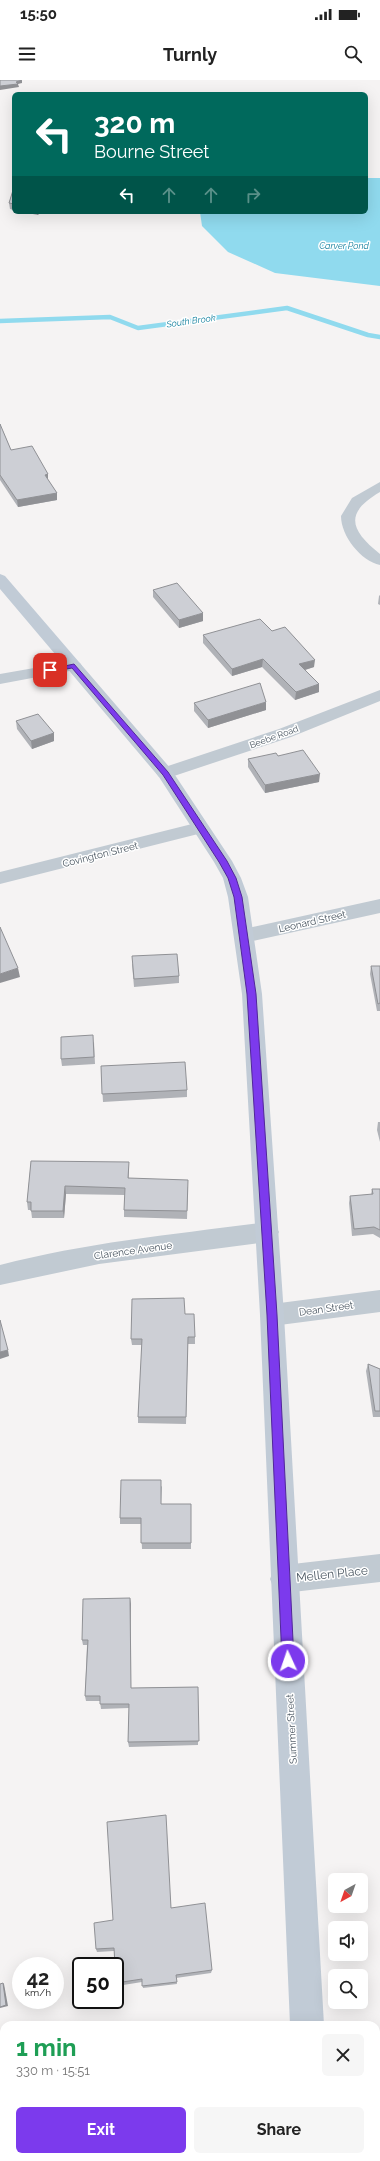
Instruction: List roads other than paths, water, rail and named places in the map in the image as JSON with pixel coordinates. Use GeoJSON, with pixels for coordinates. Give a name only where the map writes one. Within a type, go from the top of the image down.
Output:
{"type":"FeatureCollection","features":[{"type":"Feature","properties":{"kind":"main road","name":"Summer Street"},"geometry":{"type":"LineString","coordinates":[[0,579],[165,773],[223,861],[232,878],[238,897],[252,994],[267,1232],[307,2021]]}},
{"type":"Feature","properties":{"kind":"street"},"geometry":{"type":"LineString","coordinates":[[380,486],[358,500],[350,509],[348,516],[349,525],[356,540],[362,547],[380,561]]}},
{"type":"Feature","properties":{"kind":"street"},"geometry":{"type":"LineString","coordinates":[[0,679],[74,666]]}},
{"type":"Feature","properties":{"kind":"street","name":"Beebe Road"},"geometry":{"type":"LineString","coordinates":[[165,773],[285,733],[380,695]]}},
{"type":"Feature","properties":{"kind":"street","name":"Covington Street"},"geometry":{"type":"LineString","coordinates":[[0,878],[200,828]]}},
{"type":"Feature","properties":{"kind":"street","name":"Leonard Street"},"geometry":{"type":"LineString","coordinates":[[244,936],[380,906]]}},
{"type":"Feature","properties":{"kind":"street","name":"Clarence Avenue"},"geometry":{"type":"LineString","coordinates":[[0,1276],[35,1265],[74,1258],[267,1232]]}},
{"type":"Feature","properties":{"kind":"street","name":"Dean Street"},"geometry":{"type":"LineString","coordinates":[[272,1315],[380,1301]]}},
{"type":"Feature","properties":{"kind":"street","name":"Mellen Place"},"geometry":{"type":"LineString","coordinates":[[284,1579],[380,1568]]}},
{"type":"Feature","properties":{"kind":"water","name":"Carver Pond"},"geometry":{"type":"Polygon","coordinates":[[[368,178],[380,178],[380,286],[275,273],[228,252],[202,226],[200,214],[368,214],[368,178]]]}},
{"type":"Feature","properties":{"kind":"waterway","name":"South Brook"},"geometry":{"type":"LineString","coordinates":[[0,321],[110,317],[138,328],[287,308],[368,335],[380,337]]}}]}
